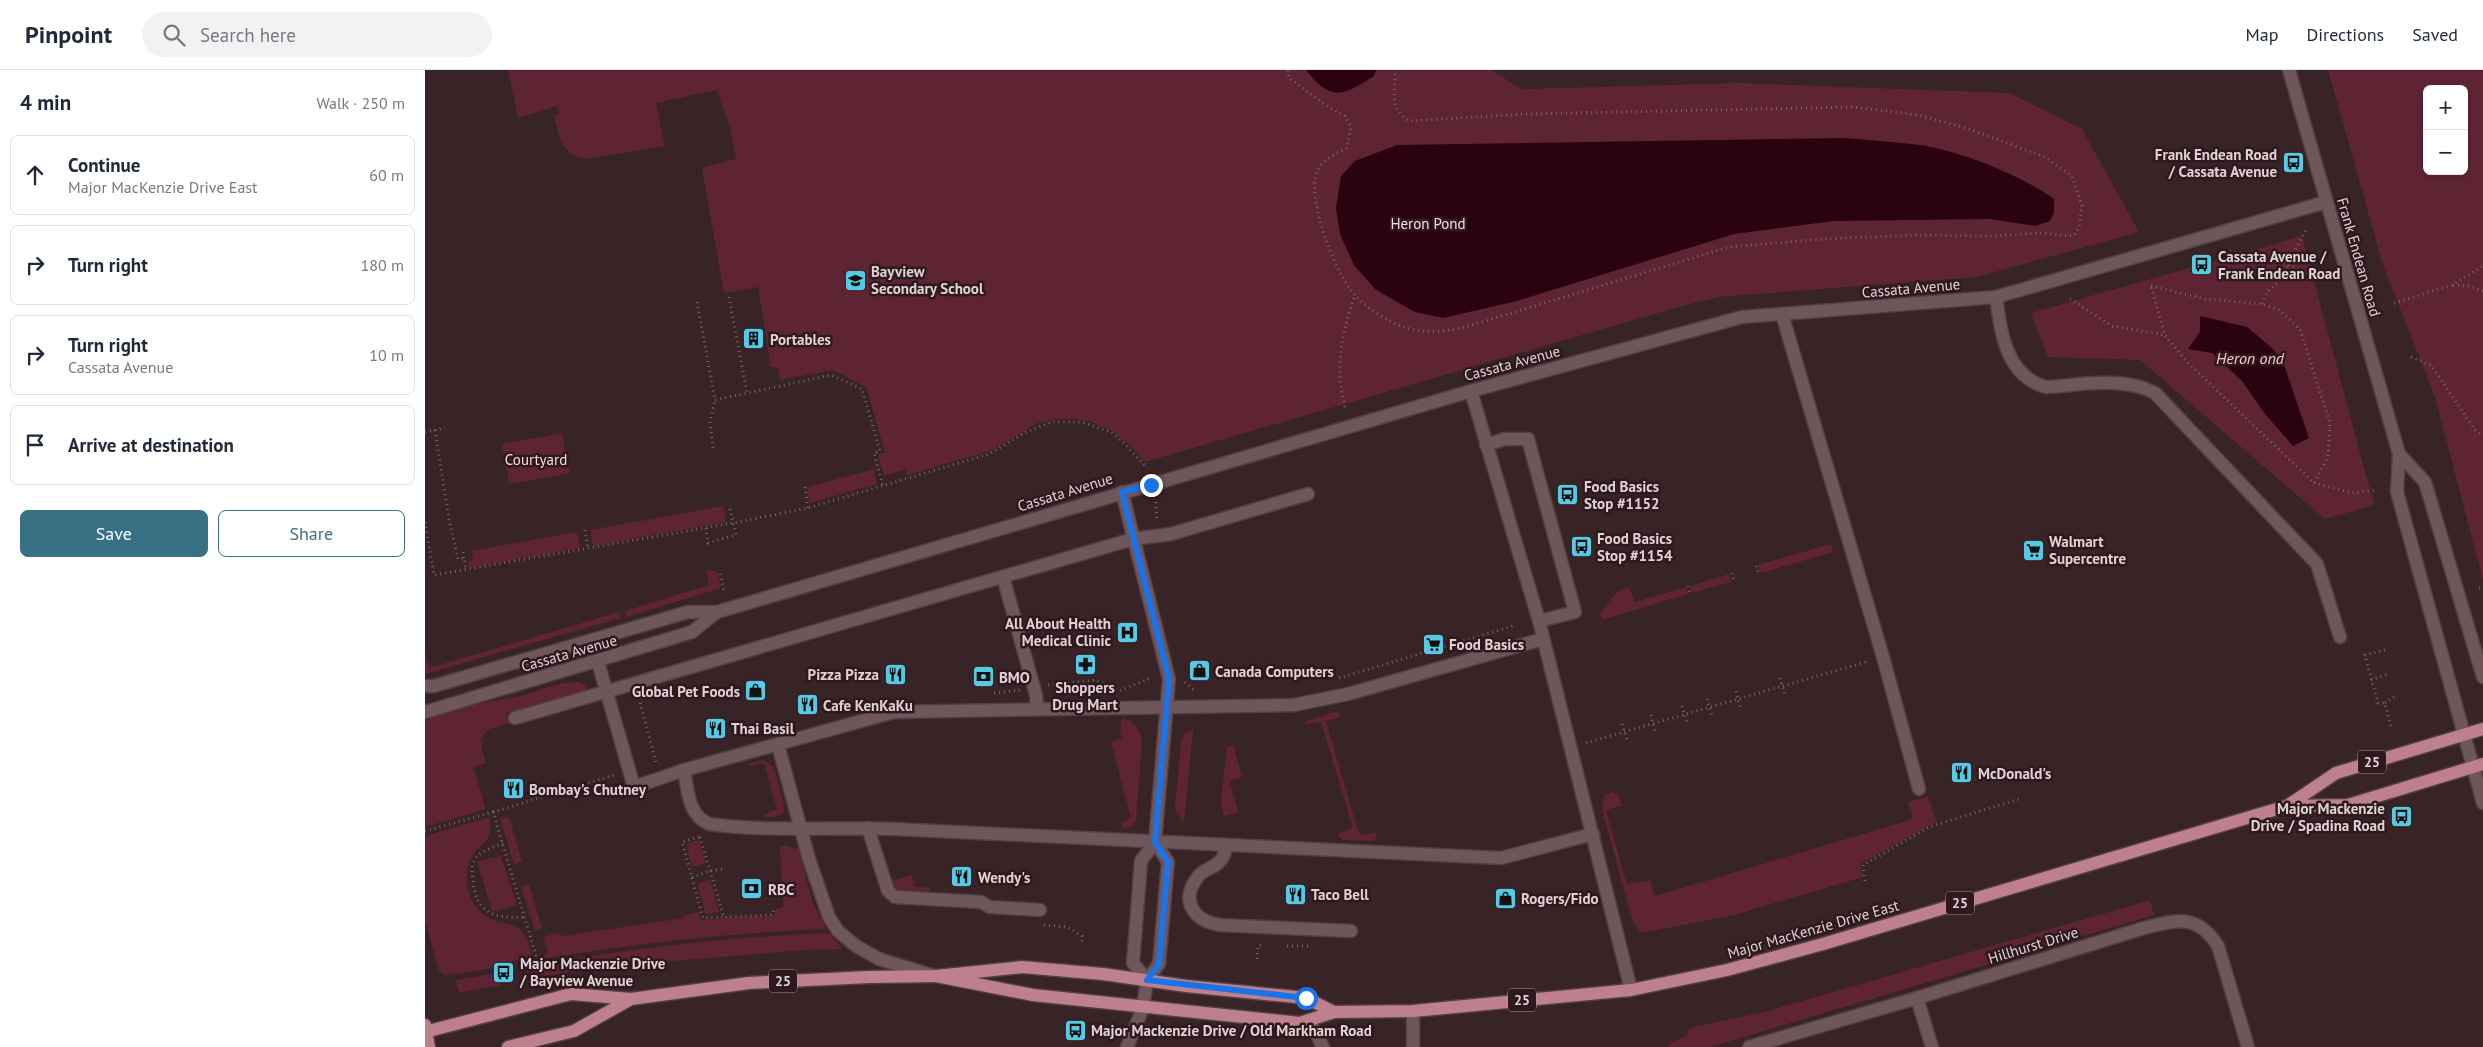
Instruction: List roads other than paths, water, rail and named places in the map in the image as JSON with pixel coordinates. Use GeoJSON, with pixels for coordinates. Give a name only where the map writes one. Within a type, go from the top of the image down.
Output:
{"type":"FeatureCollection","features":[{"type":"Feature","properties":{"kind":"main road","name":"Major MacKenzie Drive East"},"geometry":{"type":"LineString","coordinates":[[2287,806],[2336,773],[2483,729]]}},
{"type":"Feature","properties":{"kind":"main road","name":"Major MacKenzie Drive East"},"geometry":{"type":"LineString","coordinates":[[936,976],[1033,995],[1300,1023],[1334,1012],[1413,1011],[1631,990],[1727,970],[1823,944],[2287,806],[2348,805],[2479,766]]}},
{"type":"Feature","properties":{"kind":"main road","name":"Major MacKenzie Drive East"},"geometry":{"type":"LineString","coordinates":[[426,1030],[571,994],[631,999],[749,983],[869,977],[936,976],[1022,967],[1306,998],[1334,1012]]}},
{"type":"Feature","properties":{"kind":"main road","name":"Major MacKenzie Drive East"},"geometry":{"type":"LineString","coordinates":[[507,1047],[574,1031],[631,999]]}},
{"type":"Feature","properties":{"kind":"main road"},"geometry":{"type":"LineString","coordinates":[[426,1030],[429,1047]]}},
{"type":"Feature","properties":{"kind":"street","name":"Frank Endean Road"},"geometry":{"type":"LineString","coordinates":[[2289,70],[2399,454],[2397,492],[2465,735],[2479,766],[2483,803]]}},
{"type":"Feature","properties":{"kind":"street","name":"Cassata Avenue"},"geometry":{"type":"LineString","coordinates":[[425,686],[434,686],[688,612],[717,612],[1471,391],[1742,317],[1996,297],[2326,202]]}},
{"type":"Feature","properties":{"kind":"street"},"geometry":{"type":"LineString","coordinates":[[1996,297],[2009,356],[2015,367],[2034,383],[2046,386],[2123,383],[2141,385],[2155,393],[2317,564],[2341,637]]}},
{"type":"Feature","properties":{"kind":"street"},"geometry":{"type":"LineString","coordinates":[[1782,314],[1883,657],[1919,789]]}},
{"type":"Feature","properties":{"kind":"street"},"geometry":{"type":"LineString","coordinates":[[1471,391],[1539,621],[1631,990]]}},
{"type":"Feature","properties":{"kind":"street"},"geometry":{"type":"LineString","coordinates":[[1486,445],[1505,438],[1528,439],[1575,612],[1539,621]]}},
{"type":"Feature","properties":{"kind":"street","name":"Frank Endean Road"},"geometry":{"type":"LineString","coordinates":[[2399,454],[2425,482],[2483,676]]}},
{"type":"Feature","properties":{"kind":"street"},"geometry":{"type":"LineString","coordinates":[[1122,492],[1168,674],[1168,707],[1155,842],[1141,861],[1133,963],[1147,980]]}},
{"type":"Feature","properties":{"kind":"street"},"geometry":{"type":"LineString","coordinates":[[515,718],[607,693],[1133,539],[1171,534],[1308,494]]}},
{"type":"Feature","properties":{"kind":"street"},"geometry":{"type":"LineString","coordinates":[[1003,577],[1036,694],[1037,709]]}},
{"type":"Feature","properties":{"kind":"street","name":"Cassata Avenue"},"geometry":{"type":"LineString","coordinates":[[425,712],[599,662],[692,632],[717,612]]}},
{"type":"Feature","properties":{"kind":"street"},"geometry":{"type":"LineString","coordinates":[[599,662],[633,787],[684,770],[894,712],[1294,705],[1348,694],[1543,639]]}},
{"type":"Feature","properties":{"kind":"street"},"geometry":{"type":"LineString","coordinates":[[778,745],[821,898],[829,917],[838,931],[856,946],[879,958],[936,976]]}},
{"type":"Feature","properties":{"kind":"street"},"geometry":{"type":"LineString","coordinates":[[684,770],[691,808],[700,820],[721,826],[801,829],[868,828],[1501,858],[1593,834]]}},
{"type":"Feature","properties":{"kind":"street"},"geometry":{"type":"LineString","coordinates":[[868,828],[888,892],[895,897],[981,902],[990,907],[1040,910]]}},
{"type":"Feature","properties":{"kind":"street"},"geometry":{"type":"LineString","coordinates":[[1127,1047],[1143,1008],[1147,980],[1159,964],[1168,862],[1155,842]]}},
{"type":"Feature","properties":{"kind":"street"},"geometry":{"type":"LineString","coordinates":[[1227,844],[1224,856],[1219,863],[1203,872],[1197,878],[1190,891],[1192,907],[1200,919],[1207,923],[1220,925],[1351,931]]}},
{"type":"Feature","properties":{"kind":"street","name":"Hillhurst Drive"},"geometry":{"type":"LineString","coordinates":[[1749,1047],[1917,998],[2143,928],[2167,922],[2189,921],[2200,925],[2210,933],[2218,946],[2249,1047]]}},
{"type":"Feature","properties":{"kind":"street"},"geometry":{"type":"LineString","coordinates":[[1917,998],[1932,1047]]}},
{"type":"Feature","properties":{"kind":"street"},"geometry":{"type":"LineString","coordinates":[[1413,1011],[1413,1047]]}},
{"type":"Feature","properties":{"kind":"street"},"geometry":{"type":"LineString","coordinates":[[1309,1020],[1323,1047]]}},
{"type":"Feature","properties":{"kind":"water"},"geometry":{"type":"Polygon","coordinates":[[[1306,70],[1376,70],[1374,76],[1363,83],[1354,88],[1338,92],[1330,91],[1323,87],[1306,70]]]}},
{"type":"Feature","properties":{"kind":"water","name":"Heron Pond"},"geometry":{"type":"Polygon","coordinates":[[[1844,138],[1920,145],[1971,158],[2025,181],[2054,199],[2054,212],[2050,221],[2035,226],[1990,219],[1834,221],[1734,234],[1517,301],[1443,318],[1415,312],[1376,290],[1354,265],[1340,234],[1336,208],[1341,176],[1355,161],[1397,145],[1844,138]]]}},
{"type":"Feature","properties":{"kind":"water","name":"Heron ond"},"geometry":{"type":"Polygon","coordinates":[[[2200,316],[2247,327],[2272,348],[2283,362],[2309,438],[2293,446],[2265,414],[2242,381],[2212,353],[2188,349],[2200,332],[2200,316]]]}},
{"type":"Feature","properties":{"kind":"place","name":"Frank Endean Road / Cassata Avenue"},"geometry":{"type":"Point","coordinates":[2293,163]}},
{"type":"Feature","properties":{"kind":"place","name":"Cassata Avenue / Frank Endean Road"},"geometry":{"type":"Point","coordinates":[2202,265]}},
{"type":"Feature","properties":{"kind":"place","name":"Bayview Secondary School"},"geometry":{"type":"Point","coordinates":[855,280]}},
{"type":"Feature","properties":{"kind":"place","name":"Portables"},"geometry":{"type":"Point","coordinates":[754,339]}},
{"type":"Feature","properties":{"kind":"place","name":"Food Basics Stop #1152"},"geometry":{"type":"Point","coordinates":[1568,495]}},
{"type":"Feature","properties":{"kind":"place","name":"Food Basics Stop #1154"},"geometry":{"type":"Point","coordinates":[1581,547]}},
{"type":"Feature","properties":{"kind":"place","name":"Walmart Supercentre"},"geometry":{"type":"Point","coordinates":[2033,550]}},
{"type":"Feature","properties":{"kind":"place","name":"All About Health Medical Clinic"},"geometry":{"type":"Point","coordinates":[1127,632]}},
{"type":"Feature","properties":{"kind":"place","name":"Food Basics"},"geometry":{"type":"Point","coordinates":[1433,644]}},
{"type":"Feature","properties":{"kind":"place","name":"Shoppers Drug Mart"},"geometry":{"type":"Point","coordinates":[1085,664]}},
{"type":"Feature","properties":{"kind":"place","name":"Canada Computers"},"geometry":{"type":"Point","coordinates":[1199,671]}},
{"type":"Feature","properties":{"kind":"place","name":"Pizza Pizza"},"geometry":{"type":"Point","coordinates":[895,674]}},
{"type":"Feature","properties":{"kind":"place","name":"BMO"},"geometry":{"type":"Point","coordinates":[983,677]}},
{"type":"Feature","properties":{"kind":"place","name":"Global Pet Foods"},"geometry":{"type":"Point","coordinates":[756,691]}},
{"type":"Feature","properties":{"kind":"place","name":"Cafe KenKaKu"},"geometry":{"type":"Point","coordinates":[807,705]}},
{"type":"Feature","properties":{"kind":"place","name":"Thai Basil"},"geometry":{"type":"Point","coordinates":[715,728]}},
{"type":"Feature","properties":{"kind":"place","name":"McDonald's"},"geometry":{"type":"Point","coordinates":[1962,773]}},
{"type":"Feature","properties":{"kind":"place","name":"Bombay's Chutney"},"geometry":{"type":"Point","coordinates":[513,789]}},
{"type":"Feature","properties":{"kind":"place","name":"Major Mackenzie Drive / Spadina Road"},"geometry":{"type":"Point","coordinates":[2401,817]}},
{"type":"Feature","properties":{"kind":"place","name":"Wendy's"},"geometry":{"type":"Point","coordinates":[962,877]}},
{"type":"Feature","properties":{"kind":"place","name":"RBC"},"geometry":{"type":"Point","coordinates":[752,889]}},
{"type":"Feature","properties":{"kind":"place","name":"Taco Bell"},"geometry":{"type":"Point","coordinates":[1295,894]}},
{"type":"Feature","properties":{"kind":"place","name":"Rogers/Fido"},"geometry":{"type":"Point","coordinates":[1505,898]}},
{"type":"Feature","properties":{"kind":"place","name":"Major Mackenzie Drive / Bayview Avenue"},"geometry":{"type":"Point","coordinates":[504,972]}},
{"type":"Feature","properties":{"kind":"place","name":"Major Mackenzie Drive / Old Markham Road"},"geometry":{"type":"Point","coordinates":[1075,1030]}},
{"type":"Feature","properties":{"kind":"park label","name":"Courtyard"},"geometry":{"type":"Point","coordinates":[536,459]}}]}
